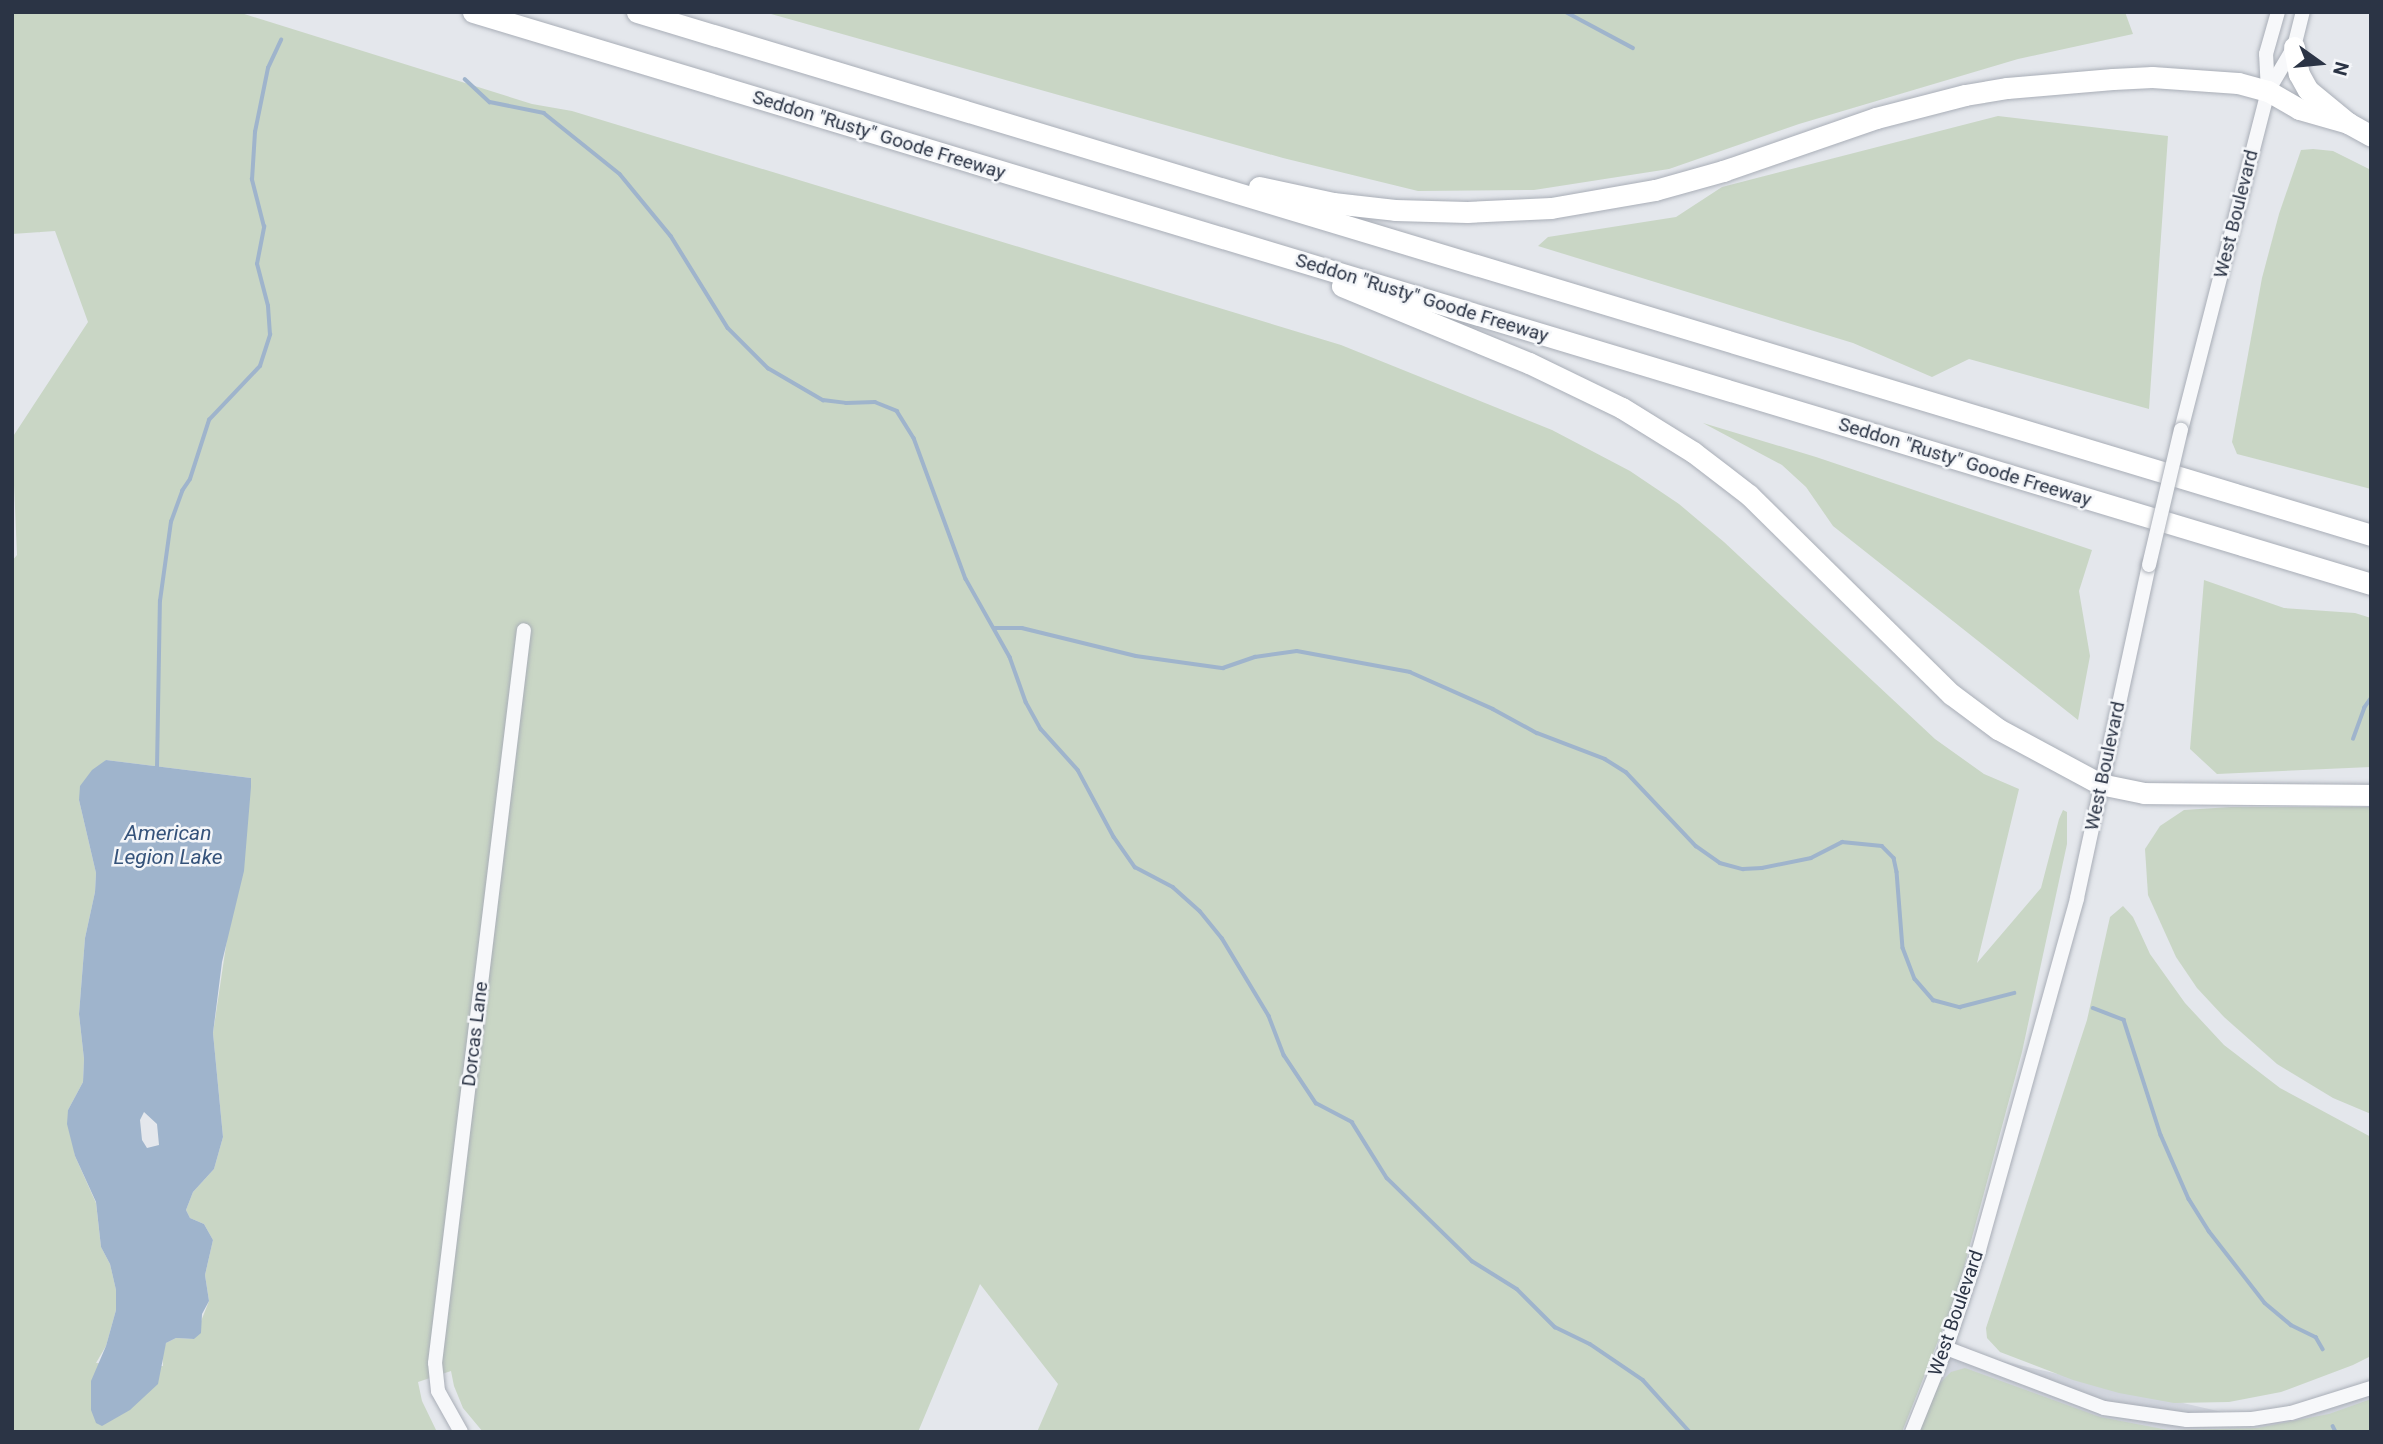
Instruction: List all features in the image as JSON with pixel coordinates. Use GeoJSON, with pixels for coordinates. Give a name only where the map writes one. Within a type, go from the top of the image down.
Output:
{"type":"FeatureCollection","features":[{"type":"Feature","properties":{"kind":"highway","name":"Seddon \"Rusty\" Goode Freeway"},"geometry":{"type":"LineString","coordinates":[[473,12],[2371,584]]}},
{"type":"Feature","properties":{"kind":"highway"},"geometry":{"type":"LineString","coordinates":[[637,12],[2371,535]]}},
{"type":"Feature","properties":{"kind":"highway"},"geometry":{"type":"LineString","coordinates":[[2294,47],[2299,74],[2308,90],[2348,123],[2371,136]]}},
{"type":"Feature","properties":{"kind":"highway"},"geometry":{"type":"LineString","coordinates":[[1089,149],[1333,203],[1467,212],[1551,208],[1656,190],[1723,171],[1876,118],[1965,95],[2007,88],[2152,77],[2222,81],[2268,91],[2299,109],[2348,123]]}},
{"type":"Feature","properties":{"kind":"highway"},"geometry":{"type":"LineString","coordinates":[[1254,248],[1426,323],[1529,363],[1622,408],[1693,452],[1749,495],[1951,694],[1998,729],[2100,784],[2144,793],[2371,795]]}},
{"type":"Feature","properties":{"kind":"street","name":"West Boulevard"},"geometry":{"type":"LineString","coordinates":[[2268,91],[2266,54],[2278,12]]}},
{"type":"Feature","properties":{"kind":"street","name":"West Boulevard"},"geometry":{"type":"LineString","coordinates":[[1912,1432],[1946,1348],[1983,1236],[2074,910],[2181,430],[2268,91],[2294,47],[2303,12]]}},
{"type":"Feature","properties":{"kind":"street","name":"Dorcas Lane"},"geometry":{"type":"LineString","coordinates":[[461,1432],[438,1391],[435,1363],[524,630]]}},
{"type":"Feature","properties":{"kind":"street"},"geometry":{"type":"LineString","coordinates":[[1946,1348],[2094,1405],[2128,1413],[2186,1420],[2252,1419],[2278,1415],[2319,1406],[2371,1388]]}},
{"type":"Feature","properties":{"kind":"shaded area"},"geometry":{"type":"Polygon","coordinates":[[[1946,1348],[2252,1419],[2371,1393],[2371,1432],[1911,1432],[1946,1348]]]}},
{"type":"Feature","properties":{"kind":"green space"},"geometry":{"type":"Polygon","coordinates":[[[12,12],[238,12],[532,104],[572,111],[1341,345],[1552,430],[1630,471],[1679,504],[1724,542],[1935,739],[1984,774],[2019,789],[1977,963],[2041,888],[2059,819],[2063,810],[2067,812],[2067,844],[2022,1052],[1957,1293],[1902,1432],[1037,1432],[1058,1384],[980,1284],[918,1432],[483,1432],[463,1408],[451,1371],[418,1382],[422,1401],[437,1432],[12,1432],[12,561],[17,555],[12,438],[88,322],[55,231],[12,234],[12,12]],[[106,760],[82,791],[79,800],[96,873],[95,892],[85,938],[79,1014],[84,1059],[83,1082],[68,1110],[75,1156],[96,1203],[101,1247],[110,1264],[116,1290],[116,1310],[106,1346],[96,1363],[163,1366],[162,1351],[166,1343],[176,1338],[194,1339],[209,1301],[205,1275],[213,1240],[204,1224],[190,1218],[186,1210],[193,1192],[214,1169],[223,1137],[213,1033],[251,778],[106,760]]]}},
{"type":"Feature","properties":{"kind":"green space"},"geometry":{"type":"Polygon","coordinates":[[[764,12],[2125,12],[2133,34],[2018,59],[1799,124],[1669,169],[1534,190],[1418,191],[1283,158],[764,12]]]}},
{"type":"Feature","properties":{"kind":"green space"},"geometry":{"type":"Polygon","coordinates":[[[1998,116],[2168,136],[2149,409],[1969,359],[1932,377],[1853,343],[1538,246],[1548,237],[1676,217],[1722,187],[1998,116]]]}},
{"type":"Feature","properties":{"kind":"green space"},"geometry":{"type":"Polygon","coordinates":[[[2301,150],[2333,151],[2371,170],[2371,489],[2237,454],[2232,442],[2262,278],[2279,214],[2301,150]]]}},
{"type":"Feature","properties":{"kind":"green space"},"geometry":{"type":"Polygon","coordinates":[[[1703,423],[1816,457],[2092,550],[2079,591],[2090,656],[2078,720],[1833,526],[1806,487],[1782,465],[1703,423]]]}},
{"type":"Feature","properties":{"kind":"green space"},"geometry":{"type":"Polygon","coordinates":[[[2204,580],[2284,608],[2355,613],[2371,618],[2371,767],[2217,774],[2190,749],[2204,580]]]}},
{"type":"Feature","properties":{"kind":"green space"},"geometry":{"type":"Polygon","coordinates":[[[2231,807],[2371,807],[2371,1114],[2333,1098],[2277,1064],[2224,1017],[2197,988],[2176,957],[2148,895],[2145,849],[2160,826],[2184,810],[2231,807]]]}},
{"type":"Feature","properties":{"kind":"green space"},"geometry":{"type":"Polygon","coordinates":[[[2123,906],[2133,917],[2150,954],[2185,1003],[2224,1045],[2280,1088],[2371,1137],[2371,1356],[2281,1392],[2229,1402],[2174,1403],[2119,1393],[2073,1380],[2000,1352],[1987,1338],[1986,1328],[2087,1020],[2110,917],[2123,906]]]}},
{"type":"Feature","properties":{"kind":"green space"},"geometry":{"type":"Polygon","coordinates":[[[1965,1368],[2100,1417],[2168,1430],[2257,1428],[2329,1414],[2371,1399],[2371,1432],[1919,1432],[1939,1384],[1951,1372],[1965,1368]]]}},
{"type":"Feature","properties":{"kind":"water","name":"American Legion Lake"},"geometry":{"type":"Polygon","coordinates":[[[106,760],[251,778],[244,871],[222,962],[213,1033],[223,1137],[214,1169],[193,1192],[186,1210],[190,1218],[204,1224],[213,1240],[205,1275],[209,1301],[202,1314],[201,1333],[194,1339],[176,1338],[166,1343],[158,1384],[130,1410],[102,1426],[96,1423],[91,1410],[91,1381],[106,1346],[116,1310],[116,1290],[110,1264],[101,1247],[96,1202],[75,1156],[67,1124],[68,1110],[83,1082],[84,1059],[79,1014],[85,938],[95,892],[96,873],[79,800],[80,786],[92,770],[106,760]],[[144,1112],[140,1120],[142,1140],[147,1148],[159,1145],[157,1124],[144,1112]]]}},
{"type":"Feature","properties":{"kind":"waterway"},"geometry":{"type":"LineString","coordinates":[[1566,12],[1633,48]]}},
{"type":"Feature","properties":{"kind":"waterway"},"geometry":{"type":"LineString","coordinates":[[157,768],[160,601],[171,522],[182,491],[190,479],[209,420],[260,366],[270,335],[268,306],[257,264],[264,227],[252,180],[255,132],[268,68],[281,40]]}},
{"type":"Feature","properties":{"kind":"waterway"},"geometry":{"type":"LineString","coordinates":[[465,79],[490,102],[544,113],[620,174],[671,236],[728,328],[768,368],[823,400],[846,403],[875,402],[897,411],[914,438],[966,579],[1010,657],[1026,702],[1041,729],[1078,770],[1114,837],[1135,867],[1173,887],[1200,911],[1222,938],[1269,1016],[1284,1055],[1316,1103],[1352,1122],[1387,1178],[1472,1261],[1517,1289],[1555,1327],[1590,1344],[1643,1380],[1690,1432]]}},
{"type":"Feature","properties":{"kind":"waterway"},"geometry":{"type":"LineString","coordinates":[[994,628],[1022,628],[1136,656],[1223,668],[1255,657],[1297,651],[1410,672],[1493,709],[1537,733],[1605,759],[1626,772],[1696,846],[1720,863],[1743,869],[1762,868],[1811,858],[1842,842],[1882,846],[1894,858],[1897,872],[1903,948],[1915,979],[1933,1000],[1960,1007],[2014,993]]}},
{"type":"Feature","properties":{"kind":"waterway"},"geometry":{"type":"LineString","coordinates":[[2353,739],[2364,708],[2371,698]]}},
{"type":"Feature","properties":{"kind":"waterway"},"geometry":{"type":"LineString","coordinates":[[2093,1008],[2124,1020],[2161,1135],[2189,1199],[2209,1231],[2265,1303],[2291,1325],[2316,1337],[2323,1349]]}},
{"type":"Feature","properties":{"kind":"waterway"},"geometry":{"type":"LineString","coordinates":[[2333,1426],[2336,1432]]}}]}
